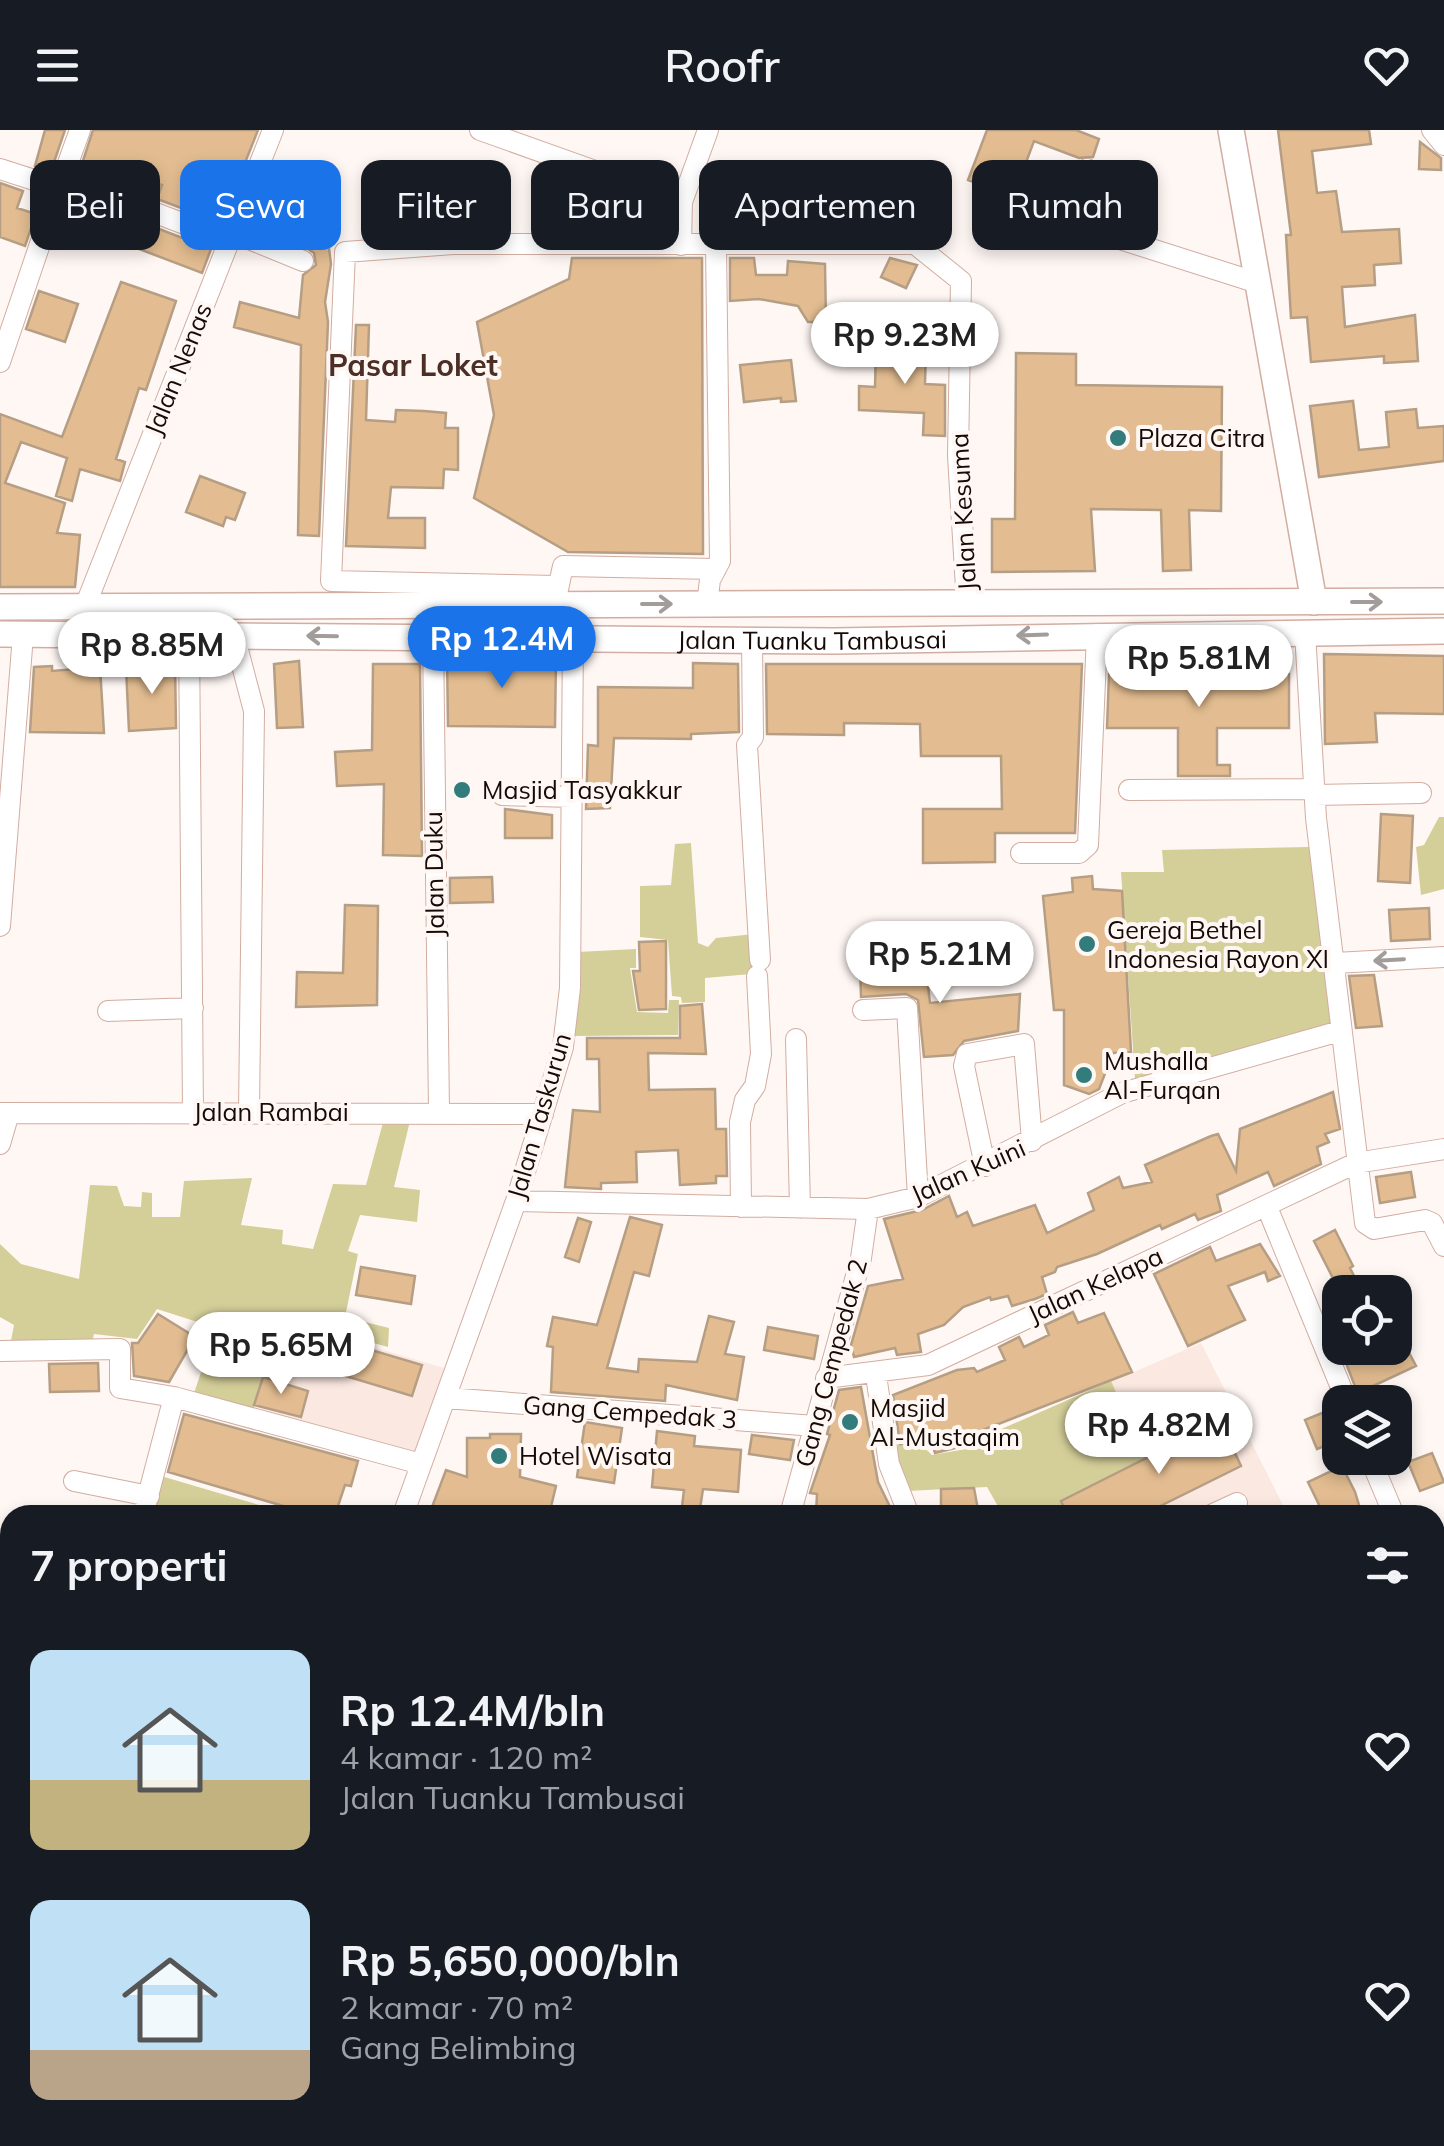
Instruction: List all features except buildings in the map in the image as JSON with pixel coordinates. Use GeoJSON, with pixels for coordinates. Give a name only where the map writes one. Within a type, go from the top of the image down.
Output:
{"type":"FeatureCollection","features":[{"type":"Feature","properties":{"kind":"main road"},"geometry":{"type":"LineString","coordinates":[[1231,130],[1314,602]]}},
{"type":"Feature","properties":{"kind":"main road","name":"Jalan Tuanku Tambusai"},"geometry":{"type":"LineString","coordinates":[[0,607],[84,609],[329,593],[557,595],[707,604],[1444,601]]}},
{"type":"Feature","properties":{"kind":"main road","name":"Jalan Tuanku Tambusai"},"geometry":{"type":"LineString","coordinates":[[11,634],[752,640],[1444,631]]}},
{"type":"Feature","properties":{"kind":"street"},"geometry":{"type":"LineString","coordinates":[[69,160],[80,130]]}},
{"type":"Feature","properties":{"kind":"street","name":"Jalan Nenas"},"geometry":{"type":"LineString","coordinates":[[261,160],[273,130]]}},
{"type":"Feature","properties":{"kind":"street"},"geometry":{"type":"LineString","coordinates":[[681,245],[682,202],[708,130]]}},
{"type":"Feature","properties":{"kind":"street"},"geometry":{"type":"LineString","coordinates":[[1432,130],[1444,144]]}},
{"type":"Feature","properties":{"kind":"street"},"geometry":{"type":"LineString","coordinates":[[485,131],[682,202]]}},
{"type":"Feature","properties":{"kind":"street"},"geometry":{"type":"LineString","coordinates":[[0,169],[30,176]]}},
{"type":"Feature","properties":{"kind":"street","name":"Jalan Kesuma"},"geometry":{"type":"LineString","coordinates":[[329,593],[345,252],[453,244],[699,245]]}},
{"type":"Feature","properties":{"kind":"street"},"geometry":{"type":"LineString","coordinates":[[0,362],[38,250]]}},
{"type":"Feature","properties":{"kind":"street","name":"Jalan Nenas"},"geometry":{"type":"LineString","coordinates":[[84,609],[225,250]]}},
{"type":"Feature","properties":{"kind":"street"},"geometry":{"type":"LineString","coordinates":[[268,250],[303,262]]}},
{"type":"Feature","properties":{"kind":"street"},"geometry":{"type":"LineString","coordinates":[[707,604],[720,561],[716,250]]}},
{"type":"Feature","properties":{"kind":"street","name":"Jalan Kesuma"},"geometry":{"type":"LineString","coordinates":[[923,250],[961,282],[958,472],[967,604]]}},
{"type":"Feature","properties":{"kind":"street"},"geometry":{"type":"LineString","coordinates":[[1155,250],[1258,283]]}},
{"type":"Feature","properties":{"kind":"street"},"geometry":{"type":"LineString","coordinates":[[557,595],[563,566],[716,570]]}},
{"type":"Feature","properties":{"kind":"street"},"geometry":{"type":"LineString","coordinates":[[1305,632],[1314,792],[1356,1162],[1369,1228],[1425,1220],[1432,1223],[1444,1246]]}},
{"type":"Feature","properties":{"kind":"street"},"geometry":{"type":"LineString","coordinates":[[0,926],[11,634]]}},
{"type":"Feature","properties":{"kind":"street"},"geometry":{"type":"LineString","coordinates":[[189,634],[194,1112]]}},
{"type":"Feature","properties":{"kind":"street"},"geometry":{"type":"LineString","coordinates":[[1022,854],[1079,853],[1087,848],[1097,634]]}},
{"type":"Feature","properties":{"kind":"street"},"geometry":{"type":"LineString","coordinates":[[234,635],[254,712],[249,1111]]}},
{"type":"Feature","properties":{"kind":"street","name":"Jalan Duku"},"geometry":{"type":"LineString","coordinates":[[433,637],[439,1111]]}},
{"type":"Feature","properties":{"kind":"street","name":"Jalan Taskurun"},"geometry":{"type":"LineString","coordinates":[[406,1505],[516,1201],[563,1048],[570,988],[573,638]]}},
{"type":"Feature","properties":{"kind":"street"},"geometry":{"type":"LineString","coordinates":[[741,1207],[740,1122],[755,1086],[761,1054],[747,745],[753,737],[752,640]]}},
{"type":"Feature","properties":{"kind":"street"},"geometry":{"type":"LineString","coordinates":[[1129,790],[1420,793]]}},
{"type":"Feature","properties":{"kind":"street"},"geometry":{"type":"LineString","coordinates":[[502,795],[572,796]]}},
{"type":"Feature","properties":{"kind":"street"},"geometry":{"type":"LineString","coordinates":[[1335,963],[1444,958]]}},
{"type":"Feature","properties":{"kind":"street"},"geometry":{"type":"LineString","coordinates":[[108,1011],[193,1008]]}},
{"type":"Feature","properties":{"kind":"street"},"geometry":{"type":"LineString","coordinates":[[862,1010],[908,1008],[918,1197]]}},
{"type":"Feature","properties":{"kind":"street","name":"Jalan Kuini"},"geometry":{"type":"LineString","coordinates":[[516,1201],[868,1209],[918,1197],[1122,1093],[1340,1032]]}},
{"type":"Feature","properties":{"kind":"street"},"geometry":{"type":"LineString","coordinates":[[796,1040],[800,1208]]}},
{"type":"Feature","properties":{"kind":"street"},"geometry":{"type":"LineString","coordinates":[[984,1166],[964,1066],[967,1054],[1024,1044],[1032,1142]]}},
{"type":"Feature","properties":{"kind":"street"},"geometry":{"type":"LineString","coordinates":[[0,1144],[5,1112]]}},
{"type":"Feature","properties":{"kind":"street","name":"Jalan Rambai"},"geometry":{"type":"LineString","coordinates":[[5,1112],[543,1114]]}},
{"type":"Feature","properties":{"kind":"street","name":"Jalan Kelapa"},"geometry":{"type":"LineString","coordinates":[[826,1378],[876,1375],[928,1365],[1074,1293],[1267,1208],[1287,1192],[1356,1162],[1444,1150]]}},
{"type":"Feature","properties":{"kind":"street"},"geometry":{"type":"LineString","coordinates":[[1267,1208],[1340,1385]]}},
{"type":"Feature","properties":{"kind":"street","name":"Gang Cempedak 2"},"geometry":{"type":"LineString","coordinates":[[793,1505],[861,1258],[868,1209]]}},
{"type":"Feature","properties":{"kind":"street"},"geometry":{"type":"LineString","coordinates":[[0,1351],[120,1349],[120,1388],[174,1397],[421,1464]]}},
{"type":"Feature","properties":{"kind":"street"},"geometry":{"type":"LineString","coordinates":[[876,1375],[889,1464],[906,1505]]}},
{"type":"Feature","properties":{"kind":"street"},"geometry":{"type":"LineString","coordinates":[[146,1505],[174,1397]]}},
{"type":"Feature","properties":{"kind":"street","name":"Gang Cempedak 3"},"geometry":{"type":"LineString","coordinates":[[446,1398],[815,1426]]}},
{"type":"Feature","properties":{"kind":"street"},"geometry":{"type":"LineString","coordinates":[[1377,1475],[1390,1505]]}},
{"type":"Feature","properties":{"kind":"street"},"geometry":{"type":"LineString","coordinates":[[74,1481],[143,1505]]}},
{"type":"Feature","properties":{"kind":"street"},"geometry":{"type":"LineString","coordinates":[[1233,1505],[1237,1503]]}},
{"type":"Feature","properties":{"kind":"shaded area"},"geometry":{"type":"Polygon","coordinates":[[[1439,817],[1444,817],[1444,889],[1421,895],[1416,847],[1424,845],[1439,817]]]}},
{"type":"Feature","properties":{"kind":"shaded area"},"geometry":{"type":"Polygon","coordinates":[[[691,843],[698,943],[708,947],[716,938],[754,934],[751,974],[705,978],[705,1002],[682,1003],[681,997],[672,996],[668,940],[640,937],[640,886],[671,885],[675,844],[691,843]]]}},
{"type":"Feature","properties":{"kind":"shaded area"},"geometry":{"type":"Polygon","coordinates":[[[1309,847],[1326,964],[1331,1032],[1135,1079],[1121,872],[1164,872],[1162,850],[1309,847]]]}},
{"type":"Feature","properties":{"kind":"shaded area"},"geometry":{"type":"Polygon","coordinates":[[[636,949],[636,968],[630,968],[637,1012],[668,1013],[669,1000],[679,1000],[678,1035],[574,1036],[577,952],[636,949]]]}},
{"type":"Feature","properties":{"kind":"shaded area"},"geometry":{"type":"Polygon","coordinates":[[[384,1119],[410,1121],[394,1187],[420,1190],[417,1222],[360,1215],[348,1251],[358,1254],[345,1317],[389,1328],[388,1347],[280,1317],[252,1413],[193,1396],[216,1328],[157,1309],[137,1339],[94,1334],[90,1350],[9,1351],[14,1325],[0,1317],[0,1244],[21,1264],[79,1279],[90,1185],[117,1186],[124,1206],[141,1207],[142,1192],[152,1193],[152,1217],[180,1217],[184,1181],[252,1178],[241,1225],[283,1230],[282,1244],[313,1249],[333,1184],[366,1185],[384,1119]]]}},
{"type":"Feature","properties":{"kind":"shaded area"},"geometry":{"type":"Polygon","coordinates":[[[282,1320],[444,1368],[415,1459],[254,1406],[282,1320]]]}},
{"type":"Feature","properties":{"kind":"shaded area"},"geometry":{"type":"Polygon","coordinates":[[[1201,1343],[1283,1505],[998,1505],[965,1445],[1201,1343]]]}},
{"type":"Feature","properties":{"kind":"shaded area"},"geometry":{"type":"Polygon","coordinates":[[[1111,1381],[1146,1458],[1061,1501],[1062,1505],[997,1505],[987,1487],[907,1491],[894,1446],[915,1439],[932,1455],[966,1449],[965,1445],[1111,1381]]]}},
{"type":"Feature","properties":{"kind":"shaded area"},"geometry":{"type":"Polygon","coordinates":[[[161,1476],[259,1505],[152,1505],[161,1476]]]}},
{"type":"Feature","properties":{"kind":"place","name":"Plaza Citra"},"geometry":{"type":"Point","coordinates":[1118,438]}},
{"type":"Feature","properties":{"kind":"place","name":"Masjid Tasyakkur"},"geometry":{"type":"Point","coordinates":[462,790]}},
{"type":"Feature","properties":{"kind":"place","name":"Gereja Bethel Indonesia Rayon XI"},"geometry":{"type":"Point","coordinates":[1087,944]}},
{"type":"Feature","properties":{"kind":"place","name":"Mushalla Al-Furqan"},"geometry":{"type":"Point","coordinates":[1084,1075]}},
{"type":"Feature","properties":{"kind":"place","name":"Masjid Al-Mustaqim"},"geometry":{"type":"Point","coordinates":[850,1422]}},
{"type":"Feature","properties":{"kind":"place","name":"Hotel Wisata"},"geometry":{"type":"Point","coordinates":[499,1456]}},
{"type":"Feature","properties":{"kind":"district","name":"Pasar Loket"},"geometry":{"type":"Point","coordinates":[413,366]}}]}
